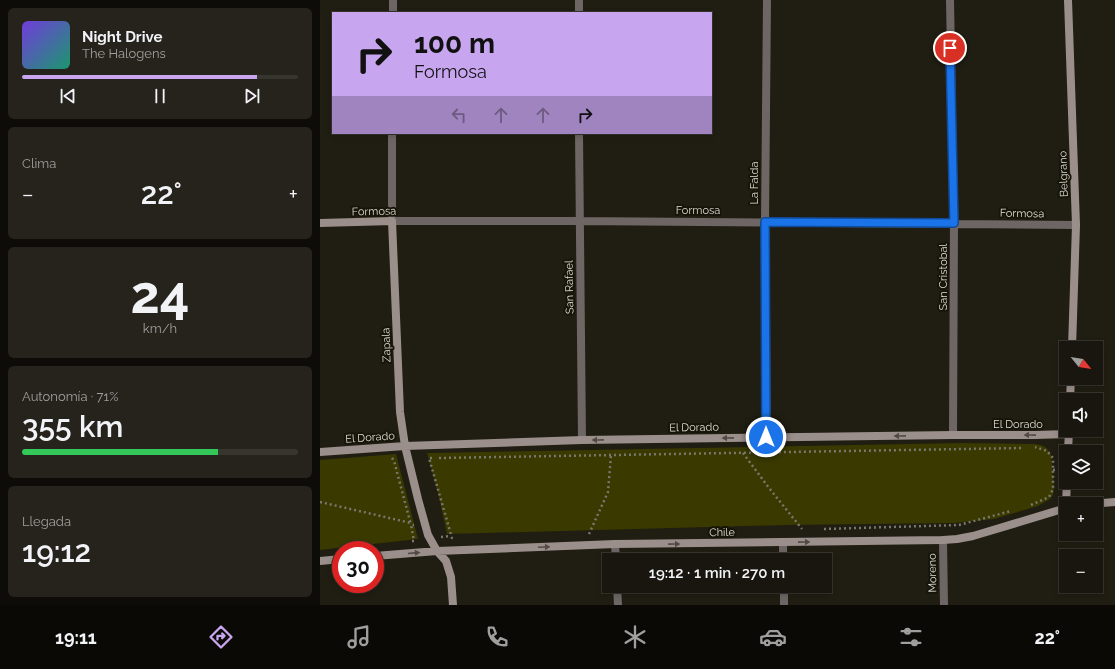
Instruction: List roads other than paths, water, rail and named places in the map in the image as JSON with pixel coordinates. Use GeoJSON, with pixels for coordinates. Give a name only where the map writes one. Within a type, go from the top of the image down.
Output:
{"type":"FeatureCollection","features":[{"type":"Feature","properties":{"kind":"street"},"geometry":{"type":"LineString","coordinates":[[393,0],[393,12]]}},
{"type":"Feature","properties":{"kind":"street"},"geometry":{"type":"LineString","coordinates":[[579,0],[579,12]]}},
{"type":"Feature","properties":{"kind":"street","name":"La Falda"},"geometry":{"type":"LineString","coordinates":[[766,437],[765,222],[767,0]]}},
{"type":"Feature","properties":{"kind":"street","name":"San Cristobal"},"geometry":{"type":"LineString","coordinates":[[950,0],[954,223],[954,435]]}},
{"type":"Feature","properties":{"kind":"street","name":"Belgrano"},"geometry":{"type":"LineString","coordinates":[[1068,0],[1076,225],[1072,341]]}},
{"type":"Feature","properties":{"kind":"street","name":"Zapala"},"geometry":{"type":"LineString","coordinates":[[392,134],[392,221],[400,412],[405,446],[418,499],[428,535],[437,551],[446,561],[451,577],[453,605]]}},
{"type":"Feature","properties":{"kind":"street","name":"San Rafael"},"geometry":{"type":"LineString","coordinates":[[579,134],[582,440]]}},
{"type":"Feature","properties":{"kind":"street","name":"Formosa"},"geometry":{"type":"LineString","coordinates":[[320,223],[392,221],[579,221],[1076,225]]}},
{"type":"Feature","properties":{"kind":"street","name":"El Dorado"},"geometry":{"type":"LineString","coordinates":[[320,452],[405,446],[582,440],[1035,435],[1059,433]]}},
{"type":"Feature","properties":{"kind":"street"},"geometry":{"type":"LineString","coordinates":[[1103,503],[1115,502]]}},
{"type":"Feature","properties":{"kind":"street","name":"Chile"},"geometry":{"type":"LineString","coordinates":[[384,555],[437,551],[615,544],[943,540],[973,536],[1059,510]]}},
{"type":"Feature","properties":{"kind":"street","name":"Moreno"},"geometry":{"type":"LineString","coordinates":[[943,540],[944,605]]}},
{"type":"Feature","properties":{"kind":"street"},"geometry":{"type":"LineString","coordinates":[[783,542],[783,553]]}},
{"type":"Feature","properties":{"kind":"street"},"geometry":{"type":"LineString","coordinates":[[615,544],[616,553]]}},
{"type":"Feature","properties":{"kind":"street"},"geometry":{"type":"LineString","coordinates":[[320,560],[332,559]]}},
{"type":"Feature","properties":{"kind":"street"},"geometry":{"type":"LineString","coordinates":[[617,593],[618,605]]}},
{"type":"Feature","properties":{"kind":"street"},"geometry":{"type":"LineString","coordinates":[[784,593],[784,605]]}}]}
